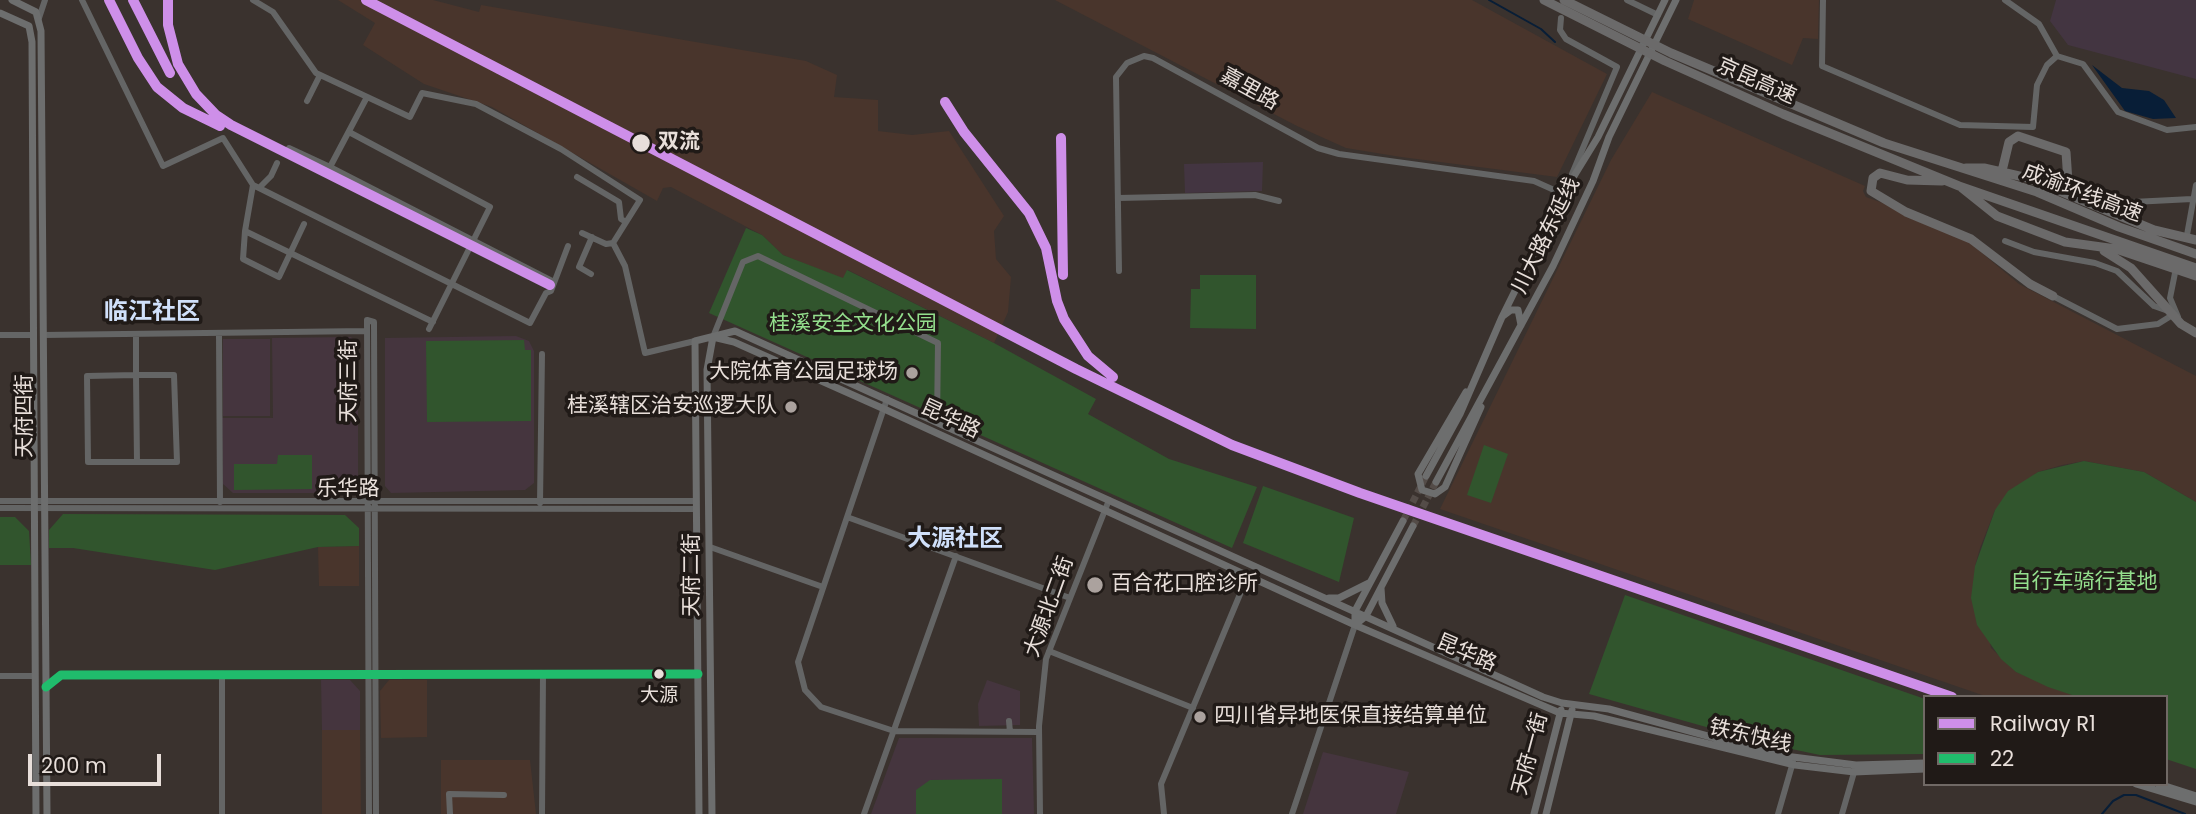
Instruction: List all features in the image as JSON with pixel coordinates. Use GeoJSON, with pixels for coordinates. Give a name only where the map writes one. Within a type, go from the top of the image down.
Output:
{"type":"FeatureCollection","features":[{"type":"Feature","properties":{"kind":"highway","name":"京昆高速"},"geometry":{"type":"LineString","coordinates":[[1544,0],[1628,38],[1671,53],[1884,143],[1955,168]]}},
{"type":"Feature","properties":{"kind":"highway","name":"京昆高速"},"geometry":{"type":"LineString","coordinates":[[1564,0],[1665,61],[1946,181],[2196,268]]}},
{"type":"Feature","properties":{"kind":"highway"},"geometry":{"type":"LineString","coordinates":[[2002,171],[2009,142],[2018,136],[2066,152],[2068,182],[2091,193]]}},
{"type":"Feature","properties":{"kind":"highway"},"geometry":{"type":"LineString","coordinates":[[1955,168],[1984,167],[2002,171],[2086,200],[2154,230],[2196,243]]}},
{"type":"Feature","properties":{"kind":"highway","name":"成渝环线高速"},"geometry":{"type":"LineString","coordinates":[[1955,168],[2038,192],[2119,227],[2196,254]]}},
{"type":"Feature","properties":{"kind":"highway"},"geometry":{"type":"LineString","coordinates":[[1946,181],[1907,180],[1880,173],[1873,178],[1871,191],[1906,212],[1972,240],[2030,284],[2053,296]]}},
{"type":"Feature","properties":{"kind":"highway"},"geometry":{"type":"LineString","coordinates":[[1959,186],[1997,216],[2065,242],[2116,249],[2196,276]]}},
{"type":"Feature","properties":{"kind":"highway"},"geometry":{"type":"LineString","coordinates":[[2086,245],[2117,257],[2145,283],[2181,324],[2196,332]]}},
{"type":"Feature","properties":{"kind":"main road"},"geometry":{"type":"LineString","coordinates":[[12,0],[36,12],[39,18]]}},
{"type":"Feature","properties":{"kind":"main road","name":"川大路东延线"},"geometry":{"type":"LineString","coordinates":[[1436,482],[1559,254],[1593,181],[1609,136],[1676,0]]}},
{"type":"Feature","properties":{"kind":"main road","name":"川大路东延线"},"geometry":{"type":"LineString","coordinates":[[1426,476],[1460,414],[1502,317],[1563,194],[1604,125],[1663,1]]}},
{"type":"Feature","properties":{"kind":"main road","name":"天府四街"},"geometry":{"type":"LineString","coordinates":[[0,13],[29,26],[36,814]]}},
{"type":"Feature","properties":{"kind":"main road","name":"天府四街"},"geometry":{"type":"LineString","coordinates":[[39,18],[47,814]]}},
{"type":"Feature","properties":{"kind":"main road"},"geometry":{"type":"LineString","coordinates":[[1502,317],[1511,310],[1518,310],[1522,318],[1521,325]]}},
{"type":"Feature","properties":{"kind":"main road","name":"昆华路"},"geometry":{"type":"LineString","coordinates":[[713,337],[735,331],[1562,703],[1574,703]]}},
{"type":"Feature","properties":{"kind":"main road"},"geometry":{"type":"LineString","coordinates":[[695,341],[713,337]]}},
{"type":"Feature","properties":{"kind":"main road","name":"天府二街"},"geometry":{"type":"LineString","coordinates":[[712,814],[707,370],[713,337]]}},
{"type":"Feature","properties":{"kind":"main road","name":"昆华路"},"geometry":{"type":"LineString","coordinates":[[713,337],[734,342],[882,408],[1355,625],[1560,713],[1571,714]]}},
{"type":"Feature","properties":{"kind":"main road","name":"天府二街"},"geometry":{"type":"LineString","coordinates":[[695,341],[699,814]]}},
{"type":"Feature","properties":{"kind":"main road"},"geometry":{"type":"LineString","coordinates":[[1478,370],[1418,474],[1419,486],[1426,492],[1435,494],[1445,487],[1493,377]]}},
{"type":"Feature","properties":{"kind":"main road"},"geometry":{"type":"LineString","coordinates":[[1355,625],[1355,611],[1403,521]]}},
{"type":"Feature","properties":{"kind":"main road"},"geometry":{"type":"LineString","coordinates":[[1355,625],[1366,616],[1413,526]]}},
{"type":"Feature","properties":{"kind":"main road"},"geometry":{"type":"LineString","coordinates":[[1327,598],[1339,598],[1370,582]]}},
{"type":"Feature","properties":{"kind":"main road"},"geometry":{"type":"LineString","coordinates":[[1381,587],[1387,619],[1396,629]]}},
{"type":"Feature","properties":{"kind":"main road","name":"天府一街"},"geometry":{"type":"LineString","coordinates":[[1534,814],[1562,703]]}},
{"type":"Feature","properties":{"kind":"main road","name":"天府一街"},"geometry":{"type":"LineString","coordinates":[[1546,814],[1574,703]]}},
{"type":"Feature","properties":{"kind":"main road","name":"铁东快线"},"geometry":{"type":"LineString","coordinates":[[1574,703],[1793,761]]}},
{"type":"Feature","properties":{"kind":"main road","name":"铁东快线"},"geometry":{"type":"LineString","coordinates":[[1571,714],[1594,716],[1793,761],[1855,768],[1923,769]]}},
{"type":"Feature","properties":{"kind":"main road","name":"铁东快线"},"geometry":{"type":"LineString","coordinates":[[1855,768],[1923,763]]}},
{"type":"Feature","properties":{"kind":"main road"},"geometry":{"type":"LineString","coordinates":[[2143,786],[2196,802]]}},
{"type":"Feature","properties":{"kind":"main road"},"geometry":{"type":"LineString","coordinates":[[2165,786],[2196,796]]}},
{"type":"Feature","properties":{"kind":"street"},"geometry":{"type":"LineString","coordinates":[[39,18],[44,0]]}},
{"type":"Feature","properties":{"kind":"street"},"geometry":{"type":"LineString","coordinates":[[82,0],[163,166],[223,138],[256,187],[530,323],[554,282],[568,246]]}},
{"type":"Feature","properties":{"kind":"street"},"geometry":{"type":"LineString","coordinates":[[253,0],[273,12],[320,75],[410,117],[422,93],[476,104],[561,149],[640,200],[613,243]]}},
{"type":"Feature","properties":{"kind":"street"},"geometry":{"type":"LineString","coordinates":[[1627,0],[1658,15]]}},
{"type":"Feature","properties":{"kind":"street"},"geometry":{"type":"LineString","coordinates":[[1823,0],[1822,66],[1959,125],[2033,127],[2037,85],[2047,65],[2057,56]]}},
{"type":"Feature","properties":{"kind":"street"},"geometry":{"type":"LineString","coordinates":[[2005,0],[2039,24],[2057,56],[2083,64],[2118,112],[2167,131],[2196,127]]}},
{"type":"Feature","properties":{"kind":"street"},"geometry":{"type":"LineString","coordinates":[[1561,18],[1560,30],[1566,39],[1617,66],[1599,116],[1563,194]]}},
{"type":"Feature","properties":{"kind":"street","name":"嘉里路"},"geometry":{"type":"LineString","coordinates":[[1119,271],[1116,77],[1127,63],[1146,56],[1318,148],[1339,154],[1534,181],[1563,194]]}},
{"type":"Feature","properties":{"kind":"street"},"geometry":{"type":"LineString","coordinates":[[307,101],[320,75]]}},
{"type":"Feature","properties":{"kind":"street"},"geometry":{"type":"LineString","coordinates":[[330,167],[368,97]]}},
{"type":"Feature","properties":{"kind":"street"},"geometry":{"type":"LineString","coordinates":[[349,132],[490,207],[429,329]]}},
{"type":"Feature","properties":{"kind":"street"},"geometry":{"type":"LineString","coordinates":[[289,148],[554,282]]}},
{"type":"Feature","properties":{"kind":"street"},"geometry":{"type":"LineString","coordinates":[[277,163],[271,176],[256,187],[245,231],[243,259],[279,277],[304,225]]}},
{"type":"Feature","properties":{"kind":"street"},"geometry":{"type":"LineString","coordinates":[[577,177],[619,202],[621,219],[626,222]]}},
{"type":"Feature","properties":{"kind":"street"},"geometry":{"type":"LineString","coordinates":[[2187,235],[2196,185]]}},
{"type":"Feature","properties":{"kind":"street"},"geometry":{"type":"LineString","coordinates":[[2091,193],[2113,203],[2192,199]]}},
{"type":"Feature","properties":{"kind":"street"},"geometry":{"type":"LineString","coordinates":[[1118,198],[1255,195],[1279,201]]}},
{"type":"Feature","properties":{"kind":"street"},"geometry":{"type":"LineString","coordinates":[[245,231],[433,322]]}},
{"type":"Feature","properties":{"kind":"street"},"geometry":{"type":"LineString","coordinates":[[582,233],[606,244],[613,243]]}},
{"type":"Feature","properties":{"kind":"street"},"geometry":{"type":"LineString","coordinates":[[591,274],[579,267],[592,237]]}},
{"type":"Feature","properties":{"kind":"street"},"geometry":{"type":"LineString","coordinates":[[2005,241],[2034,252],[2095,263],[2117,271],[2154,306],[2178,316]]}},
{"type":"Feature","properties":{"kind":"street"},"geometry":{"type":"LineString","coordinates":[[613,243],[625,266],[645,353],[695,341]]}},
{"type":"Feature","properties":{"kind":"street"},"geometry":{"type":"LineString","coordinates":[[713,337],[743,262],[758,256],[938,343],[937,422]]}},
{"type":"Feature","properties":{"kind":"street"},"geometry":{"type":"LineString","coordinates":[[2175,273],[2170,298],[2178,316],[2196,338]]}},
{"type":"Feature","properties":{"kind":"street"},"geometry":{"type":"LineString","coordinates":[[2053,296],[2117,329],[2158,324],[2178,316]]}},
{"type":"Feature","properties":{"kind":"street","name":"天府三街"},"geometry":{"type":"LineString","coordinates":[[219,334],[367,331],[367,320],[374,322],[371,503],[376,814]]}},
{"type":"Feature","properties":{"kind":"street"},"geometry":{"type":"LineString","coordinates":[[136,334],[137,462]]}},
{"type":"Feature","properties":{"kind":"street"},"geometry":{"type":"LineString","coordinates":[[43,335],[219,334],[220,507]]}},
{"type":"Feature","properties":{"kind":"street"},"geometry":{"type":"LineString","coordinates":[[0,335],[33,335]]}},
{"type":"Feature","properties":{"kind":"street"},"geometry":{"type":"LineString","coordinates":[[540,504],[542,354]]}},
{"type":"Feature","properties":{"kind":"street"},"geometry":{"type":"LineString","coordinates":[[174,375],[177,462],[137,462],[88,462],[87,376],[174,375]]}},
{"type":"Feature","properties":{"kind":"street"},"geometry":{"type":"LineString","coordinates":[[887,399],[798,662],[805,690],[821,707],[894,731],[1039,732]]}},
{"type":"Feature","properties":{"kind":"street","name":"乐华路"},"geometry":{"type":"LineString","coordinates":[[44,505],[220,499],[696,505]]}},
{"type":"Feature","properties":{"kind":"street","name":"大源北二街"},"geometry":{"type":"LineString","coordinates":[[1040,814],[1039,732],[1049,652],[1109,500]]}},
{"type":"Feature","properties":{"kind":"street","name":"乐华路"},"geometry":{"type":"LineString","coordinates":[[0,501],[44,505],[220,507],[371,503]]}},
{"type":"Feature","properties":{"kind":"street","name":"乐华路"},"geometry":{"type":"LineString","coordinates":[[0,508],[34,504]]}},
{"type":"Feature","properties":{"kind":"street"},"geometry":{"type":"LineString","coordinates":[[846,517],[1070,598]]}},
{"type":"Feature","properties":{"kind":"street"},"geometry":{"type":"LineString","coordinates":[[710,547],[823,587]]}},
{"type":"Feature","properties":{"kind":"street"},"geometry":{"type":"LineString","coordinates":[[864,814],[956,556]]}},
{"type":"Feature","properties":{"kind":"street"},"geometry":{"type":"LineString","coordinates":[[1164,814],[1161,784],[1248,575]]}},
{"type":"Feature","properties":{"kind":"street"},"geometry":{"type":"LineString","coordinates":[[1292,814],[1355,625]]}},
{"type":"Feature","properties":{"kind":"street"},"geometry":{"type":"LineString","coordinates":[[1049,652],[1193,708]]}},
{"type":"Feature","properties":{"kind":"street"},"geometry":{"type":"LineString","coordinates":[[46,663],[61,675],[698,674]]}},
{"type":"Feature","properties":{"kind":"street"},"geometry":{"type":"LineString","coordinates":[[542,814],[543,674]]}},
{"type":"Feature","properties":{"kind":"street"},"geometry":{"type":"LineString","coordinates":[[46,687],[61,675]]}},
{"type":"Feature","properties":{"kind":"street"},"geometry":{"type":"LineString","coordinates":[[222,675],[222,814]]}},
{"type":"Feature","properties":{"kind":"street","name":"天府三街"},"geometry":{"type":"LineString","coordinates":[[369,814],[372,675]]}},
{"type":"Feature","properties":{"kind":"street"},"geometry":{"type":"LineString","coordinates":[[0,677],[35,676]]}},
{"type":"Feature","properties":{"kind":"street"},"geometry":{"type":"LineString","coordinates":[[1010,721],[1010,732]]}},
{"type":"Feature","properties":{"kind":"street"},"geometry":{"type":"LineString","coordinates":[[1778,814],[1793,761]]}},
{"type":"Feature","properties":{"kind":"street"},"geometry":{"type":"LineString","coordinates":[[1842,814],[1855,768]]}},
{"type":"Feature","properties":{"kind":"street"},"geometry":{"type":"LineString","coordinates":[[450,814],[450,794],[504,795]]}},
{"type":"Feature","properties":{"kind":"shaded area"},"geometry":{"type":"Polygon","coordinates":[[[338,0],[433,0],[479,12],[481,5],[806,61],[837,75],[834,97],[878,100],[878,131],[912,135],[949,131],[1004,216],[994,231],[996,259],[1011,277],[1008,312],[994,343],[848,270],[843,279],[783,255],[762,235],[671,187],[663,188],[657,201],[492,107],[424,84],[363,45],[375,23],[338,0]]]}},
{"type":"Feature","properties":{"kind":"shaded area"},"geometry":{"type":"Polygon","coordinates":[[[1055,0],[1472,0],[1607,74],[1557,177],[1401,157],[1346,148],[1297,126],[1055,0]]]}},
{"type":"Feature","properties":{"kind":"shaded area"},"geometry":{"type":"Polygon","coordinates":[[[1694,0],[1819,0],[1818,39],[1803,38],[1792,65],[1688,19],[1694,0]]]}},
{"type":"Feature","properties":{"kind":"shaded area"},"geometry":{"type":"Polygon","coordinates":[[[2056,0],[2196,0],[2196,79],[2068,45],[2050,21],[2056,0]]]}},
{"type":"Feature","properties":{"kind":"shaded area"},"geometry":{"type":"Polygon","coordinates":[[[1652,92],[1865,186],[1863,191],[1866,197],[1894,207],[1906,217],[1964,238],[2019,284],[2196,376],[2196,502],[2144,472],[2084,461],[2062,465],[2038,472],[1995,510],[1980,548],[1975,566],[1991,648],[2016,672],[2073,695],[1982,695],[1440,509],[1611,160],[1652,92]]]}},
{"type":"Feature","properties":{"kind":"shaded area"},"geometry":{"type":"Polygon","coordinates":[[[1263,162],[1262,191],[1185,193],[1184,164],[1263,162]]]}},
{"type":"Feature","properties":{"kind":"shaded area"},"geometry":{"type":"Polygon","coordinates":[[[516,336],[529,341],[534,351],[534,483],[525,490],[391,493],[385,486],[385,338],[516,336]]]}},
{"type":"Feature","properties":{"kind":"shaded area"},"geometry":{"type":"Polygon","coordinates":[[[351,337],[358,345],[358,480],[347,493],[233,493],[223,484],[222,418],[273,418],[272,338],[351,337]]]}},
{"type":"Feature","properties":{"kind":"shaded area"},"geometry":{"type":"Polygon","coordinates":[[[223,339],[270,339],[270,416],[223,416],[223,339]]]}},
{"type":"Feature","properties":{"kind":"shaded area"},"geometry":{"type":"Polygon","coordinates":[[[359,546],[359,586],[319,586],[318,547],[359,546]]]}},
{"type":"Feature","properties":{"kind":"shaded area"},"geometry":{"type":"Polygon","coordinates":[[[321,680],[350,680],[360,691],[360,730],[322,730],[321,680]]]}},
{"type":"Feature","properties":{"kind":"shaded area"},"geometry":{"type":"Polygon","coordinates":[[[389,680],[427,680],[427,737],[381,738],[380,691],[389,680]]]}},
{"type":"Feature","properties":{"kind":"shaded area"},"geometry":{"type":"Polygon","coordinates":[[[987,680],[1020,691],[1020,725],[979,726],[978,704],[987,680]]]}},
{"type":"Feature","properties":{"kind":"shaded area"},"geometry":{"type":"Polygon","coordinates":[[[322,730],[360,730],[361,814],[322,814],[322,730]]]}},
{"type":"Feature","properties":{"kind":"shaded area"},"geometry":{"type":"Polygon","coordinates":[[[899,738],[1032,738],[1034,814],[871,814],[899,738]]]}},
{"type":"Feature","properties":{"kind":"shaded area"},"geometry":{"type":"Polygon","coordinates":[[[1323,752],[1409,772],[1396,814],[1303,814],[1323,752]]]}},
{"type":"Feature","properties":{"kind":"shaded area"},"geometry":{"type":"Polygon","coordinates":[[[441,760],[530,760],[536,814],[441,814],[441,760]]]}},
{"type":"Feature","properties":{"kind":"green space","name":"桂溪安全文化公园"},"geometry":{"type":"Polygon","coordinates":[[[746,228],[762,235],[783,255],[843,278],[847,270],[994,343],[1096,399],[1088,414],[1169,459],[1257,487],[1232,548],[709,313],[746,228]]]}},
{"type":"Feature","properties":{"kind":"green space"},"geometry":{"type":"Polygon","coordinates":[[[1200,275],[1256,275],[1256,329],[1190,328],[1191,289],[1200,289],[1200,275]]]}},
{"type":"Feature","properties":{"kind":"green space"},"geometry":{"type":"Polygon","coordinates":[[[524,340],[525,350],[531,350],[531,421],[427,422],[426,341],[524,340]]]}},
{"type":"Feature","properties":{"kind":"green space"},"geometry":{"type":"Polygon","coordinates":[[[1484,445],[1508,454],[1491,503],[1467,495],[1484,445]]]}},
{"type":"Feature","properties":{"kind":"green space"},"geometry":{"type":"Polygon","coordinates":[[[278,455],[312,455],[312,489],[234,490],[234,464],[277,464],[278,455]]]}},
{"type":"Feature","properties":{"kind":"green space","name":"自行车骑行基地"},"geometry":{"type":"Polygon","coordinates":[[[2084,461],[2144,472],[2196,502],[2196,769],[2168,760],[2168,695],[2072,695],[2048,687],[2016,672],[2001,659],[1977,625],[1971,598],[1975,566],[1995,510],[2008,491],[2038,472],[2084,461]]]}},
{"type":"Feature","properties":{"kind":"green space"},"geometry":{"type":"Polygon","coordinates":[[[1263,486],[1354,518],[1339,582],[1243,543],[1263,486]]]}},
{"type":"Feature","properties":{"kind":"green space"},"geometry":{"type":"Polygon","coordinates":[[[63,514],[345,515],[359,528],[359,546],[318,547],[215,570],[73,548],[49,548],[49,530],[63,514]]]}},
{"type":"Feature","properties":{"kind":"green space"},"geometry":{"type":"Polygon","coordinates":[[[0,517],[15,517],[29,531],[31,565],[0,565],[0,517]]]}},
{"type":"Feature","properties":{"kind":"green space"},"geometry":{"type":"Polygon","coordinates":[[[1625,595],[1923,698],[1923,754],[1820,755],[1763,743],[1589,694],[1625,595]]]}},
{"type":"Feature","properties":{"kind":"green space"},"geometry":{"type":"Polygon","coordinates":[[[1002,779],[1002,814],[916,814],[916,790],[930,780],[1002,779]]]}},
{"type":"Feature","properties":{"kind":"water"},"geometry":{"type":"Polygon","coordinates":[[[2092,65],[2122,88],[2149,91],[2164,100],[2176,118],[2153,119],[2125,111],[2092,65]]]}},
{"type":"Feature","properties":{"kind":"waterway"},"geometry":{"type":"LineString","coordinates":[[1489,0],[1541,29],[1555,42]]}},
{"type":"Feature","properties":{"kind":"waterway"},"geometry":{"type":"LineString","coordinates":[[2102,814],[2113,801],[2124,795],[2136,795],[2185,814]]}},
{"type":"Feature","properties":{"kind":"tunnel"},"geometry":{"type":"LineString","coordinates":[[1403,521],[1426,476]]}},
{"type":"Feature","properties":{"kind":"tunnel"},"geometry":{"type":"LineString","coordinates":[[1413,526],[1436,482]]}},
{"type":"Feature","properties":{"kind":"rail line","name":"R1"},"geometry":{"type":"LineString","coordinates":[[109,0],[138,58],[157,87],[183,108],[220,126]]}},
{"type":"Feature","properties":{"kind":"rail line","name":"R1"},"geometry":{"type":"LineString","coordinates":[[133,0],[170,73]]}},
{"type":"Feature","properties":{"kind":"rail line","name":"R1"},"geometry":{"type":"LineString","coordinates":[[168,0],[168,25],[178,64],[196,94],[216,115],[231,125],[550,285]]}},
{"type":"Feature","properties":{"kind":"rail line","name":"R1"},"geometry":{"type":"LineString","coordinates":[[366,0],[1076,369],[1232,445],[1360,493],[1946,695]]}},
{"type":"Feature","properties":{"kind":"rail line","name":"R1"},"geometry":{"type":"LineString","coordinates":[[945,102],[964,132],[1029,213],[1046,248],[1057,301],[1064,319],[1088,356],[1113,377]]}},
{"type":"Feature","properties":{"kind":"rail line","name":"R1"},"geometry":{"type":"LineString","coordinates":[[1061,138],[1063,275]]}},
{"type":"Feature","properties":{"kind":"transit line","name":"22"},"geometry":{"type":"LineString","coordinates":[[46,687],[61,675],[698,674]]}},
{"type":"Feature","properties":{"kind":"place","name":"双流"},"geometry":{"type":"Point","coordinates":[641,143]}},
{"type":"Feature","properties":{"kind":"place","name":"大院体育公园足球场"},"geometry":{"type":"Point","coordinates":[912,373]}},
{"type":"Feature","properties":{"kind":"place","name":"桂溪辖区治安巡逻大队"},"geometry":{"type":"Point","coordinates":[791,407]}},
{"type":"Feature","properties":{"kind":"place","name":"百合花口腔诊所"},"geometry":{"type":"Point","coordinates":[1095,585]}},
{"type":"Feature","properties":{"kind":"place","name":"大源"},"geometry":{"type":"Point","coordinates":[659,674]}},
{"type":"Feature","properties":{"kind":"place","name":"四川省异地医保直接结算单位"},"geometry":{"type":"Point","coordinates":[1200,717]}},
{"type":"Feature","properties":{"kind":"district","name":"临江社区"},"geometry":{"type":"Point","coordinates":[152,313]}},
{"type":"Feature","properties":{"kind":"district","name":"大源社区"},"geometry":{"type":"Point","coordinates":[955,540]}}]}
